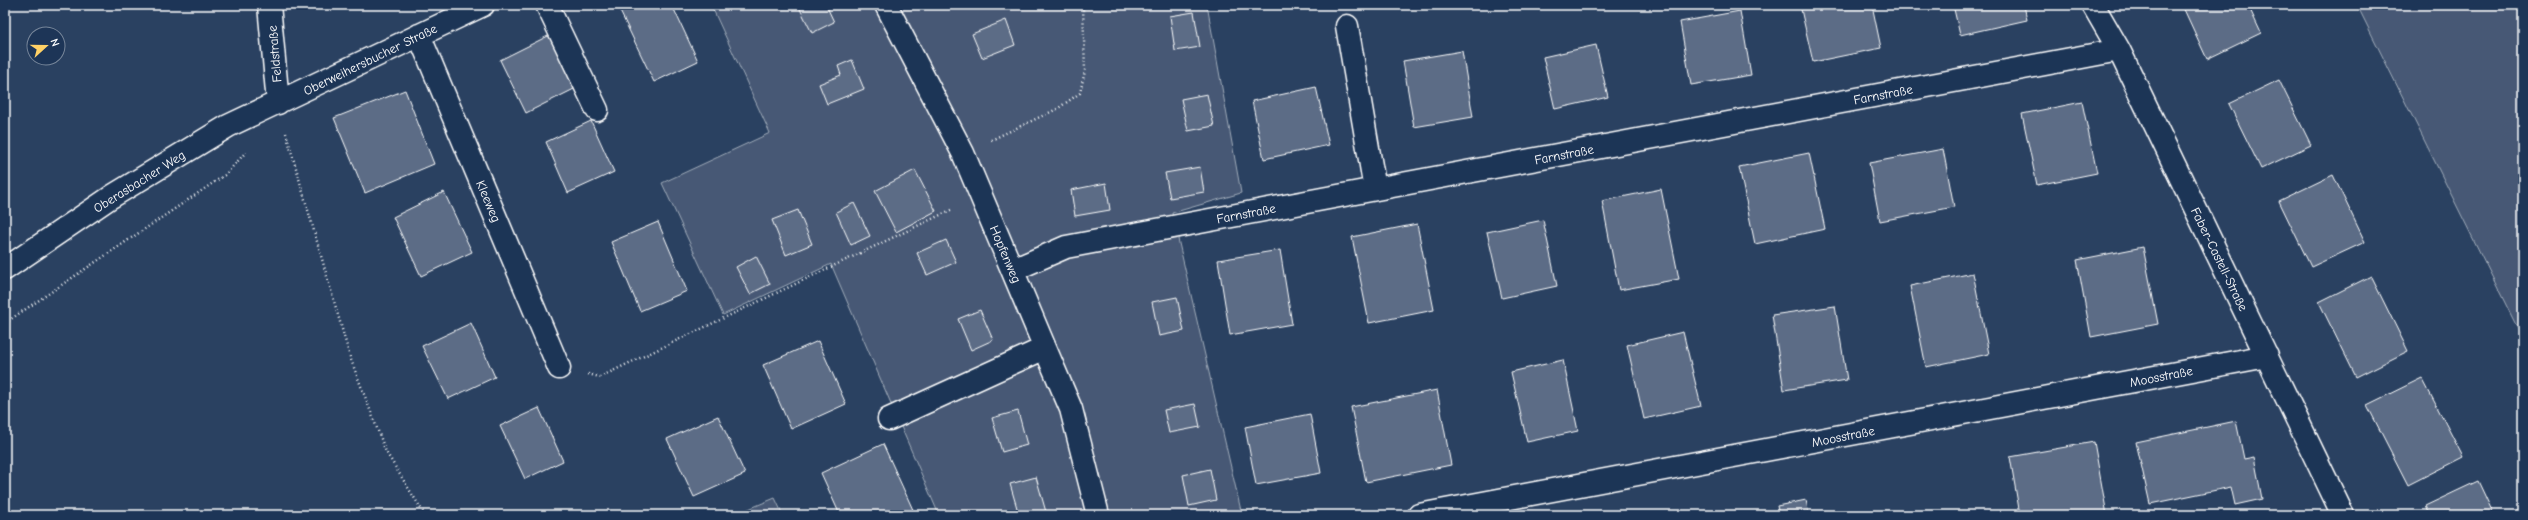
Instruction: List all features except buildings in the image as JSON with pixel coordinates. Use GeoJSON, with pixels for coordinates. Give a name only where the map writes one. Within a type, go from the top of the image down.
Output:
{"type":"FeatureCollection","features":[{"type":"Feature","properties":{"kind":"street","name":"Feldstraße"},"geometry":{"type":"LineString","coordinates":[[269,5],[278,104]]}},
{"type":"Feature","properties":{"kind":"street","name":"Oberweihersbucher Straße"},"geometry":{"type":"LineString","coordinates":[[278,104],[483,5]]}},
{"type":"Feature","properties":{"kind":"street"},"geometry":{"type":"LineString","coordinates":[[547,5],[598,110]]}},
{"type":"Feature","properties":{"kind":"street","name":"Hopfenweg"},"geometry":{"type":"LineString","coordinates":[[886,5],[963,153],[1046,348],[1071,409],[1098,515]]}},
{"type":"Feature","properties":{"kind":"street","name":"Faber-Castell-Straße"},"geometry":{"type":"LineString","coordinates":[[2094,5],[2119,50],[2343,515]]}},
{"type":"Feature","properties":{"kind":"street"},"geometry":{"type":"LineString","coordinates":[[1347,26],[1375,189]]}},
{"type":"Feature","properties":{"kind":"street","name":"Kleeweg"},"geometry":{"type":"LineString","coordinates":[[419,35],[559,368]]}},
{"type":"Feature","properties":{"kind":"street","name":"Farnstraße"},"geometry":{"type":"LineString","coordinates":[[1013,270],[1066,247],[2119,50]]}},
{"type":"Feature","properties":{"kind":"street","name":"Oberasbacher Weg"},"geometry":{"type":"LineString","coordinates":[[5,269],[111,197],[228,126],[278,104]]}},
{"type":"Feature","properties":{"kind":"street"},"geometry":{"type":"LineString","coordinates":[[889,419],[1046,348]]}},
{"type":"Feature","properties":{"kind":"street","name":"Moosstraße"},"geometry":{"type":"LineString","coordinates":[[1419,515],[2267,356]]}},
{"type":"Feature","properties":{"kind":"path"},"geometry":{"type":"LineString","coordinates":[[963,153],[1057,109],[1080,94],[1085,71],[1083,5]]}},
{"type":"Feature","properties":{"kind":"path"},"geometry":{"type":"LineString","coordinates":[[278,104],[350,357],[386,452],[425,515]]}},
{"type":"Feature","properties":{"kind":"path"},"geometry":{"type":"LineString","coordinates":[[5,324],[225,175]]}},
{"type":"Feature","properties":{"kind":"path"},"geometry":{"type":"LineString","coordinates":[[559,368],[600,377],[981,196]]}},
{"type":"Feature","properties":{"kind":"shaded area"},"geometry":{"type":"Polygon","coordinates":[[[711,5],[1207,5],[1241,193],[1172,213],[1242,515],[939,515],[831,264],[723,315],[662,183],[770,133],[711,5]]]}},
{"type":"Feature","properties":{"kind":"shaded area"},"geometry":{"type":"Polygon","coordinates":[[[2357,5],[2523,5],[2523,339],[2357,5]]]}},
{"type":"Feature","properties":{"kind":"shaded area"},"geometry":{"type":"Polygon","coordinates":[[[775,498],[783,515],[734,515],[775,498]]]}}]}
